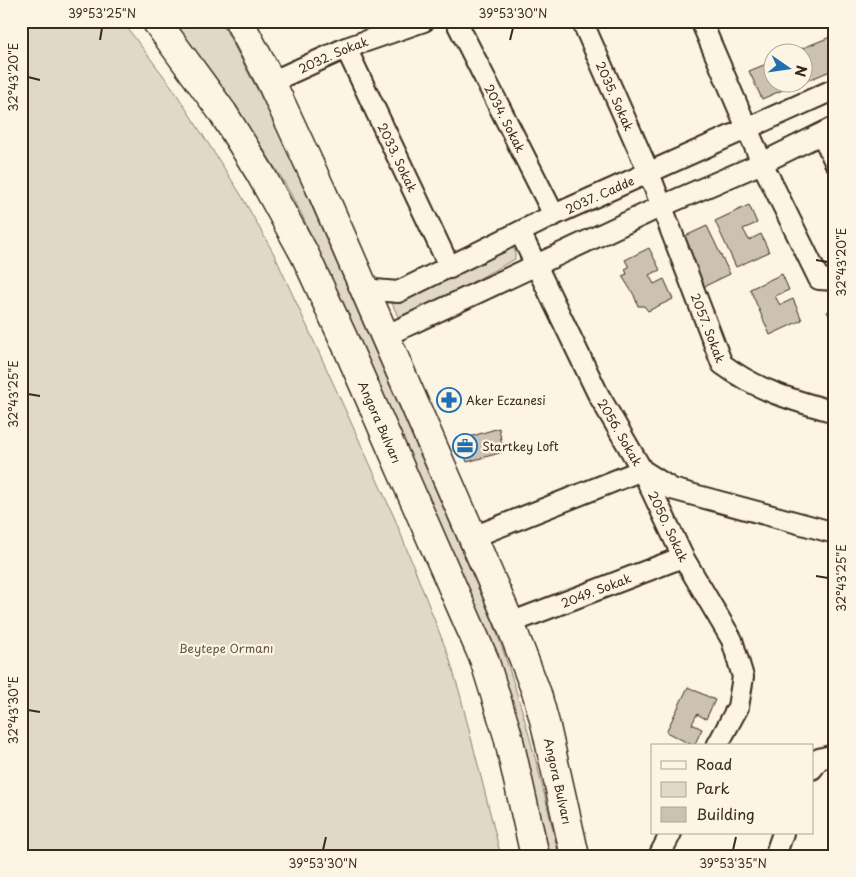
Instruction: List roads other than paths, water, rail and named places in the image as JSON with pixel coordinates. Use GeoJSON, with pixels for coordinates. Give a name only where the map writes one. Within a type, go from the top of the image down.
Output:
{"type":"FeatureCollection","features":[{"type":"Feature","properties":{"kind":"main road","name":"Angora Bulvarı"},"geometry":{"type":"LineString","coordinates":[[156,21],[223,112],[260,172],[306,255],[484,659],[506,728],[535,856]]}},
{"type":"Feature","properties":{"kind":"main road","name":"Angora Bulvarı"},"geometry":{"type":"LineString","coordinates":[[239,21],[271,82],[323,194],[510,624],[546,727],[575,856]]}},
{"type":"Feature","properties":{"kind":"street","name":"2032. Sokak"},"geometry":{"type":"LineString","coordinates":[[271,82],[346,48],[424,21]]}},
{"type":"Feature","properties":{"kind":"street","name":"2034. Sokak"},"geometry":{"type":"LineString","coordinates":[[456,21],[554,215]]}},
{"type":"Feature","properties":{"kind":"street","name":"2035. Sokak"},"geometry":{"type":"LineString","coordinates":[[582,21],[650,173],[662,206]]}},
{"type":"Feature","properties":{"kind":"street"},"geometry":{"type":"LineString","coordinates":[[701,21],[762,163],[819,279],[835,280]]}},
{"type":"Feature","properties":{"kind":"street","name":"2033. Sokak"},"geometry":{"type":"LineString","coordinates":[[346,48],[450,268]]}},
{"type":"Feature","properties":{"kind":"street","name":"2037. Cadde"},"geometry":{"type":"LineString","coordinates":[[363,289],[398,292],[554,215],[835,88]]}},
{"type":"Feature","properties":{"kind":"street"},"geometry":{"type":"LineString","coordinates":[[385,336],[536,264],[662,206],[762,163],[828,131],[835,162]]}},
{"type":"Feature","properties":{"kind":"street","name":"2057. Sokak"},"geometry":{"type":"LineString","coordinates":[[662,206],[722,364],[744,380],[789,400],[835,412]]}},
{"type":"Feature","properties":{"kind":"street","name":"2056. Sokak"},"geometry":{"type":"LineString","coordinates":[[520,232],[598,394],[642,470],[672,489],[835,533]]}},
{"type":"Feature","properties":{"kind":"street"},"geometry":{"type":"LineString","coordinates":[[473,537],[642,470]]}},
{"type":"Feature","properties":{"kind":"street","name":"2050. Sokak"},"geometry":{"type":"LineString","coordinates":[[642,470],[683,557],[732,640],[743,677],[738,707],[718,744]]}},
{"type":"Feature","properties":{"kind":"street","name":"2049. Sokak"},"geometry":{"type":"LineString","coordinates":[[510,624],[683,557]]}},
{"type":"Feature","properties":{"kind":"street"},"geometry":{"type":"LineString","coordinates":[[814,766],[819,759],[835,755]]}},
{"type":"Feature","properties":{"kind":"street"},"geometry":{"type":"LineString","coordinates":[[659,856],[670,834]]}},
{"type":"Feature","properties":{"kind":"street"},"geometry":{"type":"LineString","coordinates":[[775,856],[783,834]]}},
{"type":"Feature","properties":{"kind":"place","name":"Aker Eczanesi"},"geometry":{"type":"Point","coordinates":[449,400]}},
{"type":"Feature","properties":{"kind":"place","name":"Startkey Loft"},"geometry":{"type":"Point","coordinates":[465,446]}},
{"type":"Feature","properties":{"kind":"park label","name":"Beytepe Ormanı"},"geometry":{"type":"Point","coordinates":[226,648]}}]}
